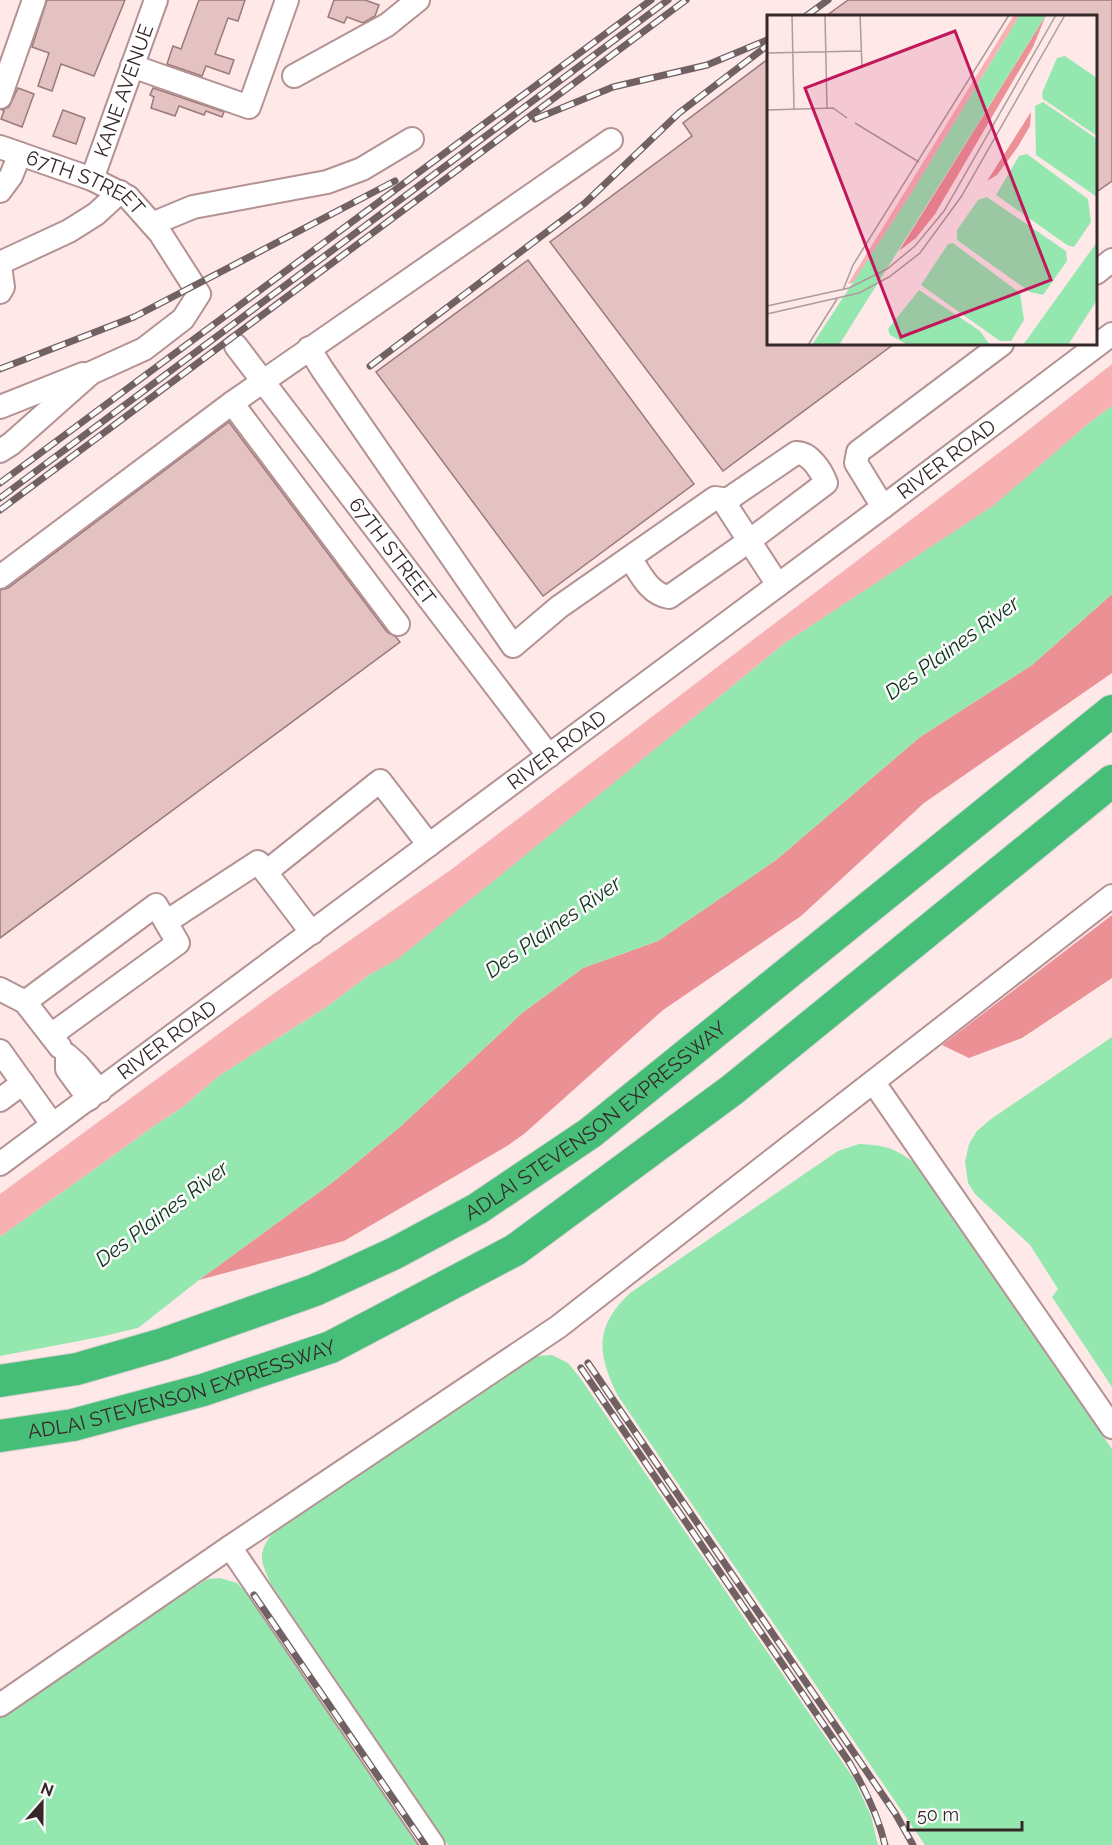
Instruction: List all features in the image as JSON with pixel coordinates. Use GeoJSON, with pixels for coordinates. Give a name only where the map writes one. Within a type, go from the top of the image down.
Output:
{"type":"FeatureCollection","features":[{"type":"Feature","properties":{"kind":"highway","name":"ADLAI STEVENSON EXPRESSWAY"},"geometry":{"type":"LineString","coordinates":[[0,1381],[77,1369],[163,1344],[315,1290],[395,1253],[477,1209],[590,1133],[1112,711]]}},
{"type":"Feature","properties":{"kind":"highway","name":"ADLAI STEVENSON EXPRESSWAY"},"geometry":{"type":"LineString","coordinates":[[0,1436],[73,1425],[203,1389],[331,1347],[515,1250],[732,1090],[1112,781]]}},
{"type":"Feature","properties":{"kind":"street"},"geometry":{"type":"LineString","coordinates":[[0,97],[34,0]]}},
{"type":"Feature","properties":{"kind":"street","name":"KANE AVENUE"},"geometry":{"type":"LineString","coordinates":[[92,179],[156,0]]}},
{"type":"Feature","properties":{"kind":"street"},"geometry":{"type":"LineString","coordinates":[[132,66],[249,108],[287,0]]}},
{"type":"Feature","properties":{"kind":"street"},"geometry":{"type":"LineString","coordinates":[[294,76],[387,25],[418,1]]}},
{"type":"Feature","properties":{"kind":"street"},"geometry":{"type":"LineString","coordinates":[[152,224],[193,207],[327,182],[362,169],[412,140]]}},
{"type":"Feature","properties":{"kind":"street"},"geometry":{"type":"LineString","coordinates":[[0,578],[262,380],[610,140]]}},
{"type":"Feature","properties":{"kind":"street"},"geometry":{"type":"LineString","coordinates":[[0,191],[11,176],[10,150]]}},
{"type":"Feature","properties":{"kind":"street","name":"67TH STREET"},"geometry":{"type":"LineString","coordinates":[[10,150],[92,179],[128,196],[152,224],[199,294],[183,319],[144,349],[91,373]]}},
{"type":"Feature","properties":{"kind":"street"},"geometry":{"type":"LineString","coordinates":[[0,292],[3,287],[0,264],[69,231],[96,214],[120,192]]}},
{"type":"Feature","properties":{"kind":"street"},"geometry":{"type":"LineString","coordinates":[[1097,271],[1112,260]]}},
{"type":"Feature","properties":{"kind":"street","name":"RIVER ROAD"},"geometry":{"type":"LineString","coordinates":[[0,1164],[884,507],[1112,334]]}},
{"type":"Feature","properties":{"kind":"street"},"geometry":{"type":"LineString","coordinates":[[884,507],[856,463],[858,452],[1001,345]]}},
{"type":"Feature","properties":{"kind":"street","name":"67TH STREET"},"geometry":{"type":"LineString","coordinates":[[236,346],[549,756]]}},
{"type":"Feature","properties":{"kind":"street"},"geometry":{"type":"LineString","coordinates":[[309,348],[513,646]]}},
{"type":"Feature","properties":{"kind":"street"},"geometry":{"type":"LineString","coordinates":[[0,407],[74,376],[91,373]]}},
{"type":"Feature","properties":{"kind":"street"},"geometry":{"type":"LineString","coordinates":[[0,451],[11,444],[91,373]]}},
{"type":"Feature","properties":{"kind":"street"},"geometry":{"type":"LineString","coordinates":[[232,403],[398,624]]}},
{"type":"Feature","properties":{"kind":"street"},"geometry":{"type":"LineString","coordinates":[[630,558],[654,591],[660,596],[669,597],[826,483],[807,456],[796,453],[724,502]]}},
{"type":"Feature","properties":{"kind":"street"},"geometry":{"type":"LineString","coordinates":[[483,670],[560,607],[715,498],[722,499],[778,585]]}},
{"type":"Feature","properties":{"kind":"street"},"geometry":{"type":"LineString","coordinates":[[266,872],[380,781],[429,845]]}},
{"type":"Feature","properties":{"kind":"street"},"geometry":{"type":"LineString","coordinates":[[166,922],[258,862],[312,933]]}},
{"type":"Feature","properties":{"kind":"street"},"geometry":{"type":"LineString","coordinates":[[0,1705],[230,1547],[558,1327],[1112,896]]}},
{"type":"Feature","properties":{"kind":"street"},"geometry":{"type":"LineString","coordinates":[[25,1002],[156,905],[178,943],[51,1035]]}},
{"type":"Feature","properties":{"kind":"street"},"geometry":{"type":"LineString","coordinates":[[0,989],[25,1002],[67,1055],[78,1065],[94,1095]]}},
{"type":"Feature","properties":{"kind":"street"},"geometry":{"type":"LineString","coordinates":[[0,1051],[52,1124]]}},
{"type":"Feature","properties":{"kind":"street"},"geometry":{"type":"LineString","coordinates":[[0,1100],[23,1083]]}},
{"type":"Feature","properties":{"kind":"street"},"geometry":{"type":"LineString","coordinates":[[874,1083],[1112,1427]]}},
{"type":"Feature","properties":{"kind":"street"},"geometry":{"type":"LineString","coordinates":[[230,1547],[433,1845]]}},
{"type":"Feature","properties":{"kind":"shaded area"},"geometry":{"type":"Polygon","coordinates":[[[1112,364],[1112,406],[994,506],[785,643],[398,960],[369,975],[328,1006],[219,1076],[183,1107],[0,1237],[0,1194],[273,994],[452,869],[1017,439],[1112,364]]]}},
{"type":"Feature","properties":{"kind":"shaded area"},"geometry":{"type":"Polygon","coordinates":[[[1112,594],[1112,673],[924,803],[801,916],[663,1010],[524,1134],[344,1241],[199,1280],[333,1182],[401,1126],[522,1013],[583,968],[658,941],[776,860],[920,737],[1032,665],[1112,594]]]}},
{"type":"Feature","properties":{"kind":"shaded area"},"geometry":{"type":"Polygon","coordinates":[[[1112,915],[1112,978],[1022,1038],[969,1058],[942,1045],[1112,915]]]}},
{"type":"Feature","properties":{"kind":"water","name":"Des Plaines River"},"geometry":{"type":"Polygon","coordinates":[[[1112,406],[1112,594],[1032,665],[920,737],[776,860],[658,941],[583,968],[522,1013],[401,1126],[333,1182],[199,1280],[0,1437],[0,1237],[183,1107],[219,1076],[328,1006],[369,975],[398,959],[785,643],[993,506],[1112,406]]]}},
{"type":"Feature","properties":{"kind":"water"},"geometry":{"type":"Polygon","coordinates":[[[1112,1037],[1112,1387],[1052,1297],[1058,1289],[1030,1245],[975,1194],[968,1183],[965,1162],[969,1144],[977,1131],[991,1119],[1112,1037]]]}},
{"type":"Feature","properties":{"kind":"water"},"geometry":{"type":"Polygon","coordinates":[[[859,1144],[888,1148],[913,1162],[1112,1449],[1112,1845],[925,1845],[618,1396],[611,1381],[603,1354],[605,1329],[618,1305],[630,1293],[838,1151],[859,1144]]]}},
{"type":"Feature","properties":{"kind":"water"},"geometry":{"type":"Polygon","coordinates":[[[552,1355],[568,1363],[581,1379],[854,1779],[871,1816],[878,1845],[448,1845],[271,1584],[265,1570],[262,1553],[271,1535],[535,1356],[552,1355]]]}},
{"type":"Feature","properties":{"kind":"water"},"geometry":{"type":"Polygon","coordinates":[[[220,1578],[237,1583],[245,1591],[419,1845],[0,1845],[0,1716],[207,1579],[220,1578]]]}},
{"type":"Feature","properties":{"kind":"pier"},"geometry":{"type":"Polygon","coordinates":[[[146,1326],[19,1427],[0,1440],[0,1356],[146,1326]]]}},
{"type":"Feature","properties":{"kind":"building"},"geometry":{"type":"Polygon","coordinates":[[[47,0],[125,0],[94,76],[61,64],[52,91],[38,86],[49,53],[32,47],[47,0]]]}},
{"type":"Feature","properties":{"kind":"building"},"geometry":{"type":"Polygon","coordinates":[[[199,0],[245,0],[238,21],[228,18],[215,54],[234,60],[229,74],[206,66],[202,76],[167,64],[173,46],[181,49],[199,0]]]}},
{"type":"Feature","properties":{"kind":"building"},"geometry":{"type":"Polygon","coordinates":[[[334,0],[365,0],[379,5],[375,16],[363,23],[347,17],[344,23],[328,17],[334,0]]]}},
{"type":"Feature","properties":{"kind":"building"},"geometry":{"type":"Polygon","coordinates":[[[848,0],[1112,0],[1112,181],[1097,192],[1097,15],[827,15],[848,0]]]}},
{"type":"Feature","properties":{"kind":"building"},"geometry":{"type":"Polygon","coordinates":[[[767,60],[767,345],[893,345],[723,471],[550,242],[692,136],[683,123],[767,60]]]}},
{"type":"Feature","properties":{"kind":"building"},"geometry":{"type":"Polygon","coordinates":[[[18,88],[34,94],[22,127],[1,119],[4,111],[2,110],[9,107],[18,88]]]}},
{"type":"Feature","properties":{"kind":"building"},"geometry":{"type":"Polygon","coordinates":[[[153,88],[224,112],[222,117],[206,111],[204,115],[179,106],[175,116],[151,108],[154,97],[150,95],[153,88]]]}},
{"type":"Feature","properties":{"kind":"building"},"geometry":{"type":"Polygon","coordinates":[[[63,110],[85,118],[76,144],[53,136],[63,110]]]}},
{"type":"Feature","properties":{"kind":"building"},"geometry":{"type":"Polygon","coordinates":[[[528,260],[694,484],[543,596],[376,372],[528,260]]]}},
{"type":"Feature","properties":{"kind":"building"},"geometry":{"type":"Polygon","coordinates":[[[229,422],[387,632],[400,642],[0,938],[0,590],[8,588],[229,422]]]}},
{"type":"Feature","properties":{"kind":"railway"},"geometry":{"type":"LineString","coordinates":[[0,483],[651,0]]}},
{"type":"Feature","properties":{"kind":"railway"},"geometry":{"type":"LineString","coordinates":[[0,498],[668,0]]}},
{"type":"Feature","properties":{"kind":"railway"},"geometry":{"type":"LineString","coordinates":[[0,510],[686,0]]}},
{"type":"Feature","properties":{"kind":"railway"},"geometry":{"type":"LineString","coordinates":[[807,15],[828,0]]}},
{"type":"Feature","properties":{"kind":"railway"},"geometry":{"type":"LineString","coordinates":[[535,119],[613,87],[707,65],[767,40]]}},
{"type":"Feature","properties":{"kind":"railway"},"geometry":{"type":"LineString","coordinates":[[370,366],[585,203],[679,113],[767,46]]}},
{"type":"Feature","properties":{"kind":"railway"},"geometry":{"type":"LineString","coordinates":[[0,369],[134,317],[395,181]]}},
{"type":"Feature","properties":{"kind":"railway"},"geometry":{"type":"LineString","coordinates":[[588,1363],[895,1813],[913,1845]]}},
{"type":"Feature","properties":{"kind":"railway"},"geometry":{"type":"LineString","coordinates":[[581,1368],[849,1762],[870,1802],[885,1845]]}},
{"type":"Feature","properties":{"kind":"railway"},"geometry":{"type":"LineString","coordinates":[[254,1595],[425,1845]]}}]}
